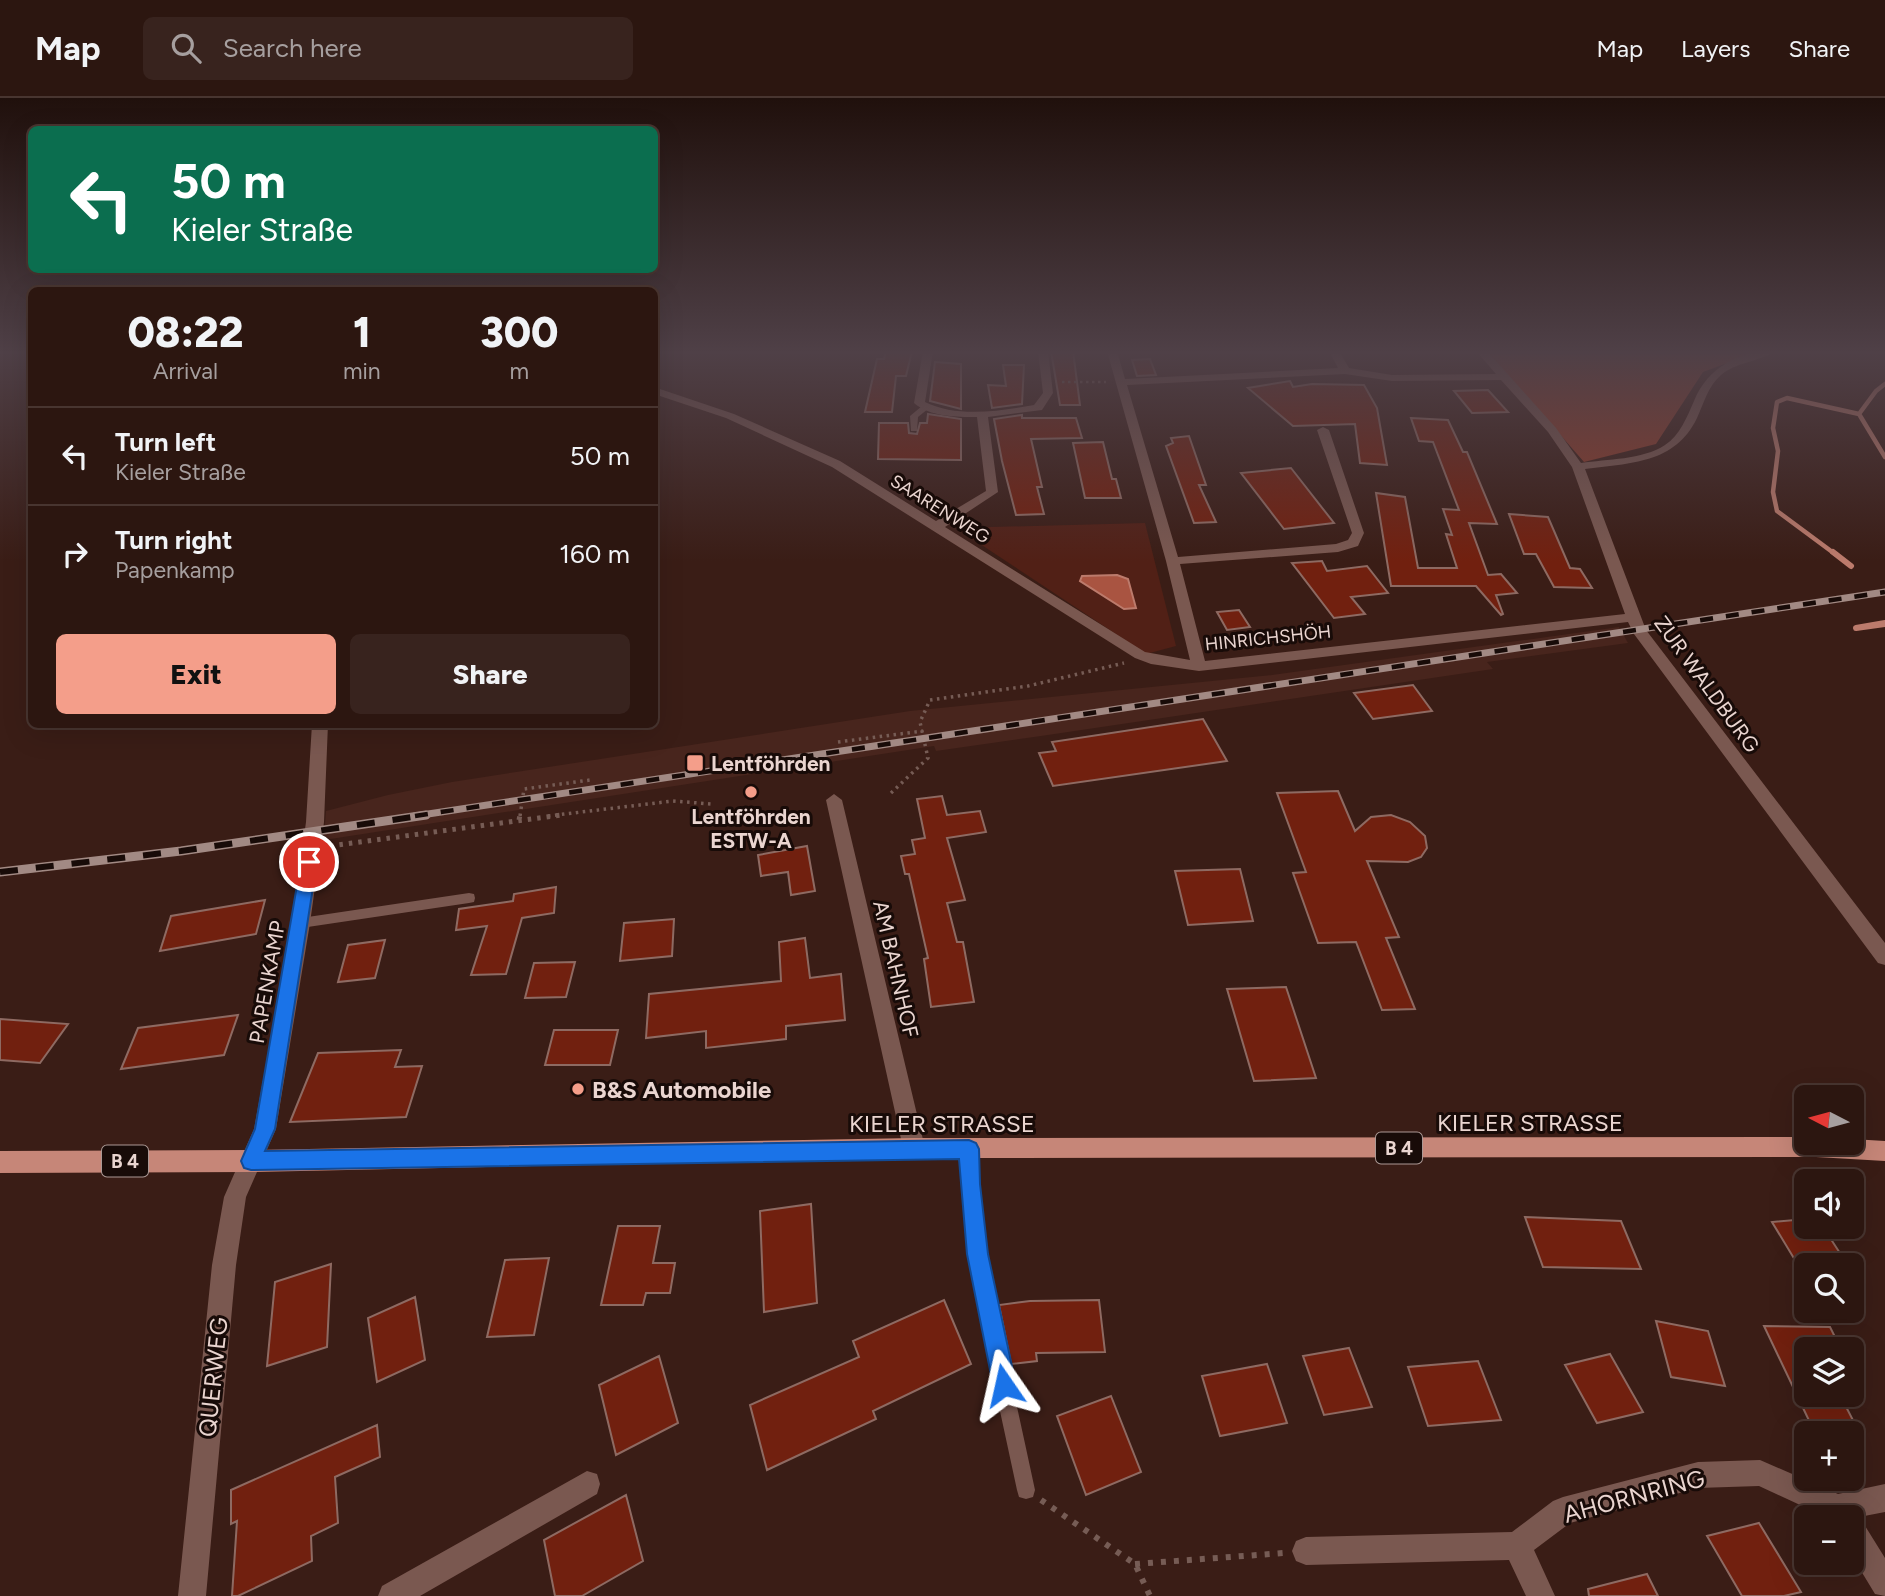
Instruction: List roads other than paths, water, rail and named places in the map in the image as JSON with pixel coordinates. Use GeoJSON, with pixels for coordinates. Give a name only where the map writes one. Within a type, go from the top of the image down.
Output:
{"type":"FeatureCollection","features":[{"type":"Feature","properties":{"kind":"main road","name":"KIELER STRASSE"},"geometry":{"type":"LineString","coordinates":[[0,1162],[251,1161],[914,1148],[1816,1147],[1885,1151]]}},
{"type":"Feature","properties":{"kind":"street","name":"SAARENWEG"},"geometry":{"type":"LineString","coordinates":[[741,421],[836,464],[1140,655],[1199,666]]}},
{"type":"Feature","properties":{"kind":"street"},"geometry":{"type":"LineString","coordinates":[[937,526],[992,492],[983,421]]}},
{"type":"Feature","properties":{"kind":"street","name":"HINRICHSHÖH"},"geometry":{"type":"LineString","coordinates":[[1132,421],[1173,561],[1199,666],[1633,617]]}},
{"type":"Feature","properties":{"kind":"street","name":"ZUR WALDBURG"},"geometry":{"type":"LineString","coordinates":[[1544,421],[1578,467],[1639,631],[1885,957]]}},
{"type":"Feature","properties":{"kind":"street"},"geometry":{"type":"LineString","coordinates":[[1578,467],[1667,449],[1691,421]]}},
{"type":"Feature","properties":{"kind":"street"},"geometry":{"type":"LineString","coordinates":[[1173,561],[1338,548],[1353,543],[1358,533],[1323,430]]}},
{"type":"Feature","properties":{"kind":"street","name":"PAPENKAMP"},"geometry":{"type":"LineString","coordinates":[[251,1161],[265,1129],[301,923],[312,848],[320,728]]}},
{"type":"Feature","properties":{"kind":"street","name":"AM BAHNHOF"},"geometry":{"type":"LineString","coordinates":[[834,800],[914,1148]]}},
{"type":"Feature","properties":{"kind":"street","name":"QUERWEG"},"geometry":{"type":"LineString","coordinates":[[192,1596],[224,1265],[235,1197],[251,1161]]}},
{"type":"Feature","properties":{"kind":"street","name":"AHORNRING"},"geometry":{"type":"LineString","coordinates":[[1517,1546],[1563,1511],[1698,1475],[1760,1473],[1818,1505]]}},
{"type":"Feature","properties":{"kind":"street"},"geometry":{"type":"LineString","coordinates":[[392,1596],[587,1484]]}},
{"type":"Feature","properties":{"kind":"street"},"geometry":{"type":"LineString","coordinates":[[1864,1509],[1885,1498]]}},
{"type":"Feature","properties":{"kind":"street"},"geometry":{"type":"LineString","coordinates":[[1306,1551],[1517,1546],[1541,1596]]}},
{"type":"Feature","properties":{"kind":"street"},"geometry":{"type":"LineString","coordinates":[[1864,1551],[1885,1584]]}},
{"type":"Feature","properties":{"kind":"lane"},"geometry":{"type":"LineString","coordinates":[[914,421],[914,429]]}},
{"type":"Feature","properties":{"kind":"lane"},"geometry":{"type":"LineString","coordinates":[[301,923],[469,898]]}},
{"type":"Feature","properties":{"kind":"lane"},"geometry":{"type":"LineString","coordinates":[[969,1149],[978,1254],[1026,1490]]}},
{"type":"Feature","properties":{"kind":"waterway"},"geometry":{"type":"LineString","coordinates":[[1774,421],[1778,451],[1773,492],[1777,511],[1835,554]]}},
{"type":"Feature","properties":{"kind":"waterway"},"geometry":{"type":"LineString","coordinates":[[1863,421],[1885,457]]}},
{"type":"Feature","properties":{"kind":"waterway"},"geometry":{"type":"LineString","coordinates":[[1833,552],[1851,566]]}},
{"type":"Feature","properties":{"kind":"waterway"},"geometry":{"type":"LineString","coordinates":[[1885,623],[1856,628],[1885,624]]}},
{"type":"Feature","properties":{"kind":"railway"},"geometry":{"type":"LineString","coordinates":[[415,816],[1885,592]]}},
{"type":"Feature","properties":{"kind":"railway"},"geometry":{"type":"LineString","coordinates":[[0,872],[181,851],[426,815]]}},
{"type":"Feature","properties":{"kind":"place","name":"Lentföhrden"},"geometry":{"type":"Point","coordinates":[695,763]}},
{"type":"Feature","properties":{"kind":"place","name":"Lentföhrden ESTW-A"},"geometry":{"type":"Point","coordinates":[751,792]}},
{"type":"Feature","properties":{"kind":"place","name":"B&S Automobile"},"geometry":{"type":"Point","coordinates":[578,1089]}}]}
